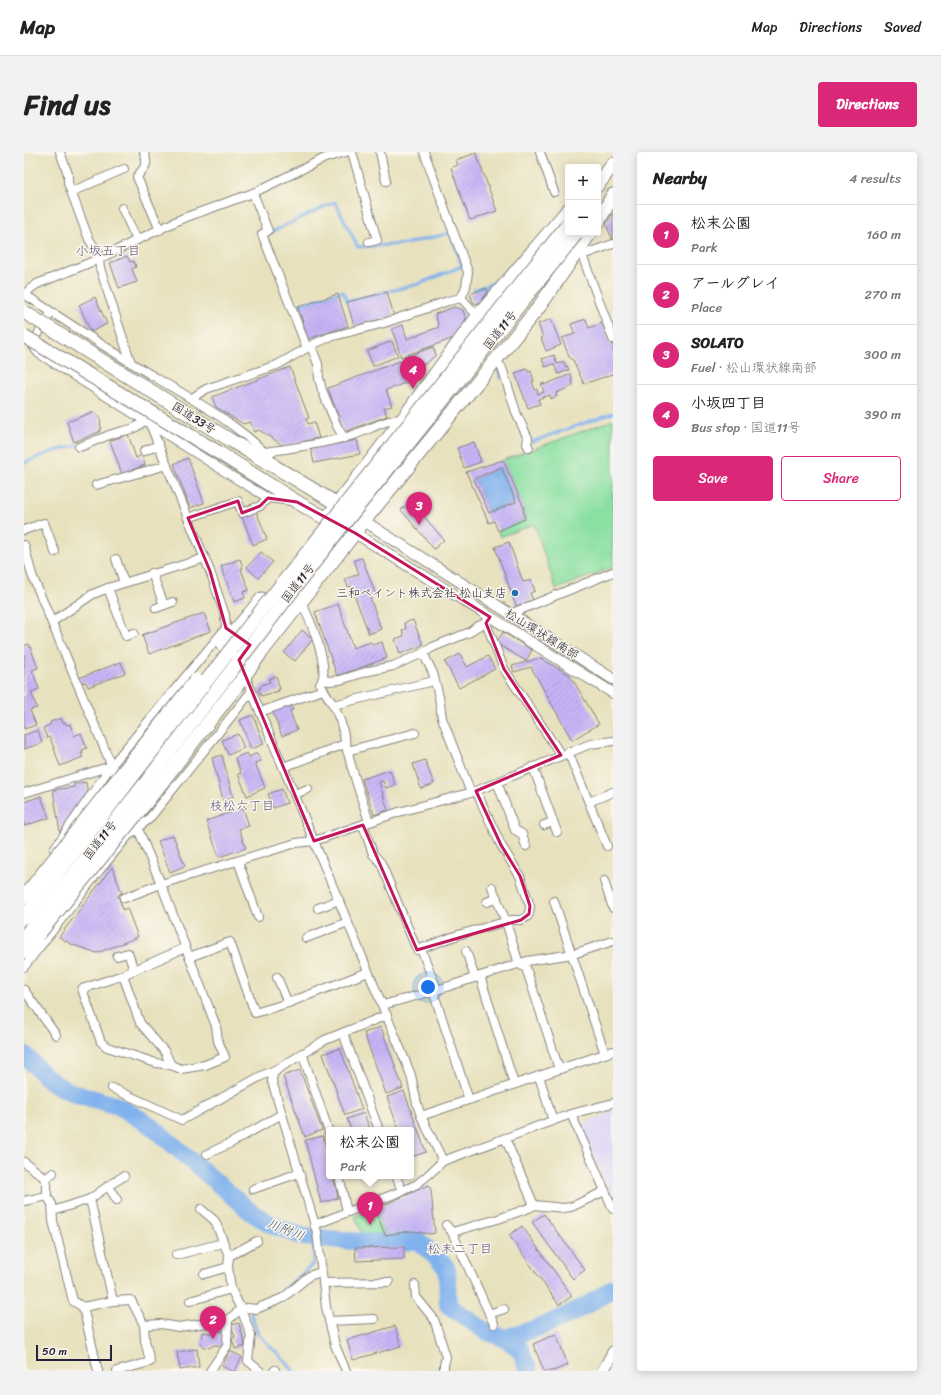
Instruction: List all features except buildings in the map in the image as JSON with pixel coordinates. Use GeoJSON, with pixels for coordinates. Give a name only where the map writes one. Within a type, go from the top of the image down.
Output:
{"type":"FeatureCollection","features":[{"type":"Feature","properties":{"kind":"highway"},"geometry":{"type":"LineString","coordinates":[[601,179],[613,164]]}},
{"type":"Feature","properties":{"kind":"highway"},"geometry":{"type":"LineString","coordinates":[[601,204],[613,192]]}},
{"type":"Feature","properties":{"kind":"highway"},"geometry":{"type":"LineString","coordinates":[[601,217],[613,195]]}},
{"type":"Feature","properties":{"kind":"highway","name":"国道11号"},"geometry":{"type":"LineString","coordinates":[[24,897],[228,636],[267,594],[338,504],[403,419],[478,316],[565,214]]}},
{"type":"Feature","properties":{"kind":"highway","name":"国道11号"},"geometry":{"type":"LineString","coordinates":[[24,917],[266,604],[565,228]]}},
{"type":"Feature","properties":{"kind":"highway","name":"国道11号"},"geometry":{"type":"LineString","coordinates":[[24,937],[142,787],[335,535],[575,236]]}},
{"type":"Feature","properties":{"kind":"highway","name":"国道11号"},"geometry":{"type":"LineString","coordinates":[[24,952],[145,804],[364,521],[539,307],[580,253],[588,236]]}},
{"type":"Feature","properties":{"kind":"highway","name":"国道33号"},"geometry":{"type":"LineString","coordinates":[[24,312],[364,521]]}},
{"type":"Feature","properties":{"kind":"highway","name":"国道33号"},"geometry":{"type":"LineString","coordinates":[[24,336],[297,502],[355,534]]}},
{"type":"Feature","properties":{"kind":"main road"},"geometry":{"type":"LineString","coordinates":[[603,1371],[613,1352]]}},
{"type":"Feature","properties":{"kind":"street"},"geometry":{"type":"LineString","coordinates":[[60,152],[68,174],[68,183],[71,192],[89,239],[100,259],[100,268],[132,363]]}},
{"type":"Feature","properties":{"kind":"street"},"geometry":{"type":"LineString","coordinates":[[144,152],[147,162],[146,167],[137,177],[160,230]]}},
{"type":"Feature","properties":{"kind":"street"},"geometry":{"type":"LineString","coordinates":[[283,472],[265,452],[238,429],[192,398],[132,363],[24,295],[37,284],[100,259],[181,220],[253,193],[324,155],[346,152]]}},
{"type":"Feature","properties":{"kind":"street"},"geometry":{"type":"LineString","coordinates":[[352,152],[377,240],[369,242]]}},
{"type":"Feature","properties":{"kind":"street"},"geometry":{"type":"LineString","coordinates":[[380,152],[386,181]]}},
{"type":"Feature","properties":{"kind":"street"},"geometry":{"type":"LineString","coordinates":[[424,152],[468,272],[466,287],[461,298]]}},
{"type":"Feature","properties":{"kind":"street"},"geometry":{"type":"LineString","coordinates":[[540,152],[554,192]]}},
{"type":"Feature","properties":{"kind":"street"},"geometry":{"type":"LineString","coordinates":[[71,192],[124,169]]}},
{"type":"Feature","properties":{"kind":"street"},"geometry":{"type":"LineString","coordinates":[[253,193],[268,231],[262,234],[309,347],[318,364],[322,390],[337,426],[344,438]]}},
{"type":"Feature","properties":{"kind":"street"},"geometry":{"type":"LineString","coordinates":[[122,208],[137,240]]}},
{"type":"Feature","properties":{"kind":"street"},"geometry":{"type":"LineString","coordinates":[[613,255],[611,245],[580,253],[613,339]]}},
{"type":"Feature","properties":{"kind":"street"},"geometry":{"type":"LineString","coordinates":[[461,298],[478,316]]}},
{"type":"Feature","properties":{"kind":"street"},"geometry":{"type":"LineString","coordinates":[[192,398],[206,389],[277,365],[309,347],[339,334],[384,323],[448,300],[461,298]]}},
{"type":"Feature","properties":{"kind":"street"},"geometry":{"type":"LineString","coordinates":[[51,313],[34,340],[34,346],[38,353],[268,498],[297,502]]}},
{"type":"Feature","properties":{"kind":"street"},"geometry":{"type":"LineString","coordinates":[[496,360],[502,368],[517,414],[528,438],[527,444],[529,448]]}},
{"type":"Feature","properties":{"kind":"street"},"geometry":{"type":"LineString","coordinates":[[265,452],[344,438],[394,419],[403,419]]}},
{"type":"Feature","properties":{"kind":"street"},"geometry":{"type":"LineString","coordinates":[[147,422],[159,445],[210,571],[225,615],[228,636],[242,679],[251,692],[260,712],[383,1005],[411,1075],[421,1116],[442,1161]]}},
{"type":"Feature","properties":{"kind":"street"},"geometry":{"type":"LineString","coordinates":[[79,447],[114,433],[128,431],[147,422]]}},
{"type":"Feature","properties":{"kind":"street"},"geometry":{"type":"LineString","coordinates":[[144,451],[159,445]]}},
{"type":"Feature","properties":{"kind":"street"},"geometry":{"type":"LineString","coordinates":[[96,485],[167,465]]}},
{"type":"Feature","properties":{"kind":"street"},"geometry":{"type":"LineString","coordinates":[[188,518],[238,502],[242,513],[260,506],[268,498]]}},
{"type":"Feature","properties":{"kind":"street","name":"松山環状線南部"},"geometry":{"type":"LineString","coordinates":[[364,521],[613,679]]}},
{"type":"Feature","properties":{"kind":"street"},"geometry":{"type":"LineString","coordinates":[[24,530],[44,523],[55,552]]}},
{"type":"Feature","properties":{"kind":"street","name":"松山環状線南部"},"geometry":{"type":"LineString","coordinates":[[355,534],[488,620],[613,693]]}},
{"type":"Feature","properties":{"kind":"street"},"geometry":{"type":"LineString","coordinates":[[24,545],[32,575],[111,766],[162,884],[185,948],[216,1026],[218,1041],[225,1057],[205,1065],[181,1069],[170,1064],[156,1063],[108,1047],[101,1042],[82,989],[123,975],[185,948]]}},
{"type":"Feature","properties":{"kind":"street"},"geometry":{"type":"LineString","coordinates":[[52,622],[94,594],[108,588],[204,558]]}},
{"type":"Feature","properties":{"kind":"street"},"geometry":{"type":"LineString","coordinates":[[116,559],[124,582]]}},
{"type":"Feature","properties":{"kind":"street"},"geometry":{"type":"LineString","coordinates":[[510,614],[613,572]]}},
{"type":"Feature","properties":{"kind":"street"},"geometry":{"type":"LineString","coordinates":[[152,574],[164,605]]}},
{"type":"Feature","properties":{"kind":"street"},"geometry":{"type":"LineString","coordinates":[[108,588],[126,636],[134,632]]}},
{"type":"Feature","properties":{"kind":"street"},"geometry":{"type":"LineString","coordinates":[[156,608],[172,602]]}},
{"type":"Feature","properties":{"kind":"street"},"geometry":{"type":"LineString","coordinates":[[301,602],[317,640],[324,671],[324,680],[320,684],[333,705],[341,723],[373,854],[381,863],[417,950],[458,935],[527,917],[530,906],[520,876],[501,845],[474,792],[442,718],[433,673],[424,653]]}},
{"type":"Feature","properties":{"kind":"street"},"geometry":{"type":"LineString","coordinates":[[324,680],[340,680],[369,671],[393,666],[424,653],[433,646],[470,632],[488,620],[504,669],[564,753],[589,802],[607,846]]}},
{"type":"Feature","properties":{"kind":"street"},"geometry":{"type":"LineString","coordinates":[[228,636],[261,653]]}},
{"type":"Feature","properties":{"kind":"street"},"geometry":{"type":"LineString","coordinates":[[24,888],[60,841],[111,766],[228,636]]}},
{"type":"Feature","properties":{"kind":"street"},"geometry":{"type":"LineString","coordinates":[[333,705],[434,681]]}},
{"type":"Feature","properties":{"kind":"street"},"geometry":{"type":"LineString","coordinates":[[260,712],[323,690]]}},
{"type":"Feature","properties":{"kind":"street"},"geometry":{"type":"LineString","coordinates":[[24,967],[99,871],[128,836],[149,819],[251,692]]}},
{"type":"Feature","properties":{"kind":"street"},"geometry":{"type":"LineString","coordinates":[[283,767],[346,748],[415,733]]}},
{"type":"Feature","properties":{"kind":"street"},"geometry":{"type":"LineString","coordinates":[[124,898],[162,884],[296,843],[314,841],[399,812],[474,792],[564,753],[590,744],[613,741]]}},
{"type":"Feature","properties":{"kind":"street"},"geometry":{"type":"LineString","coordinates":[[24,793],[111,766]]}},
{"type":"Feature","properties":{"kind":"street"},"geometry":{"type":"LineString","coordinates":[[534,767],[557,832]]}},
{"type":"Feature","properties":{"kind":"street"},"geometry":{"type":"LineString","coordinates":[[497,782],[516,830],[522,834],[526,846]]}},
{"type":"Feature","properties":{"kind":"street"},"geometry":{"type":"LineString","coordinates":[[295,794],[308,789]]}},
{"type":"Feature","properties":{"kind":"street"},"geometry":{"type":"LineString","coordinates":[[589,802],[613,792]]}},
{"type":"Feature","properties":{"kind":"street"},"geometry":{"type":"LineString","coordinates":[[544,825],[553,822]]}},
{"type":"Feature","properties":{"kind":"street"},"geometry":{"type":"LineString","coordinates":[[238,861],[257,914],[265,909]]}},
{"type":"Feature","properties":{"kind":"street"},"geometry":{"type":"LineString","coordinates":[[604,881],[613,908]]}},
{"type":"Feature","properties":{"kind":"street"},"geometry":{"type":"LineString","coordinates":[[492,887],[506,922],[519,964],[526,968],[559,1069]]}},
{"type":"Feature","properties":{"kind":"street"},"geometry":{"type":"LineString","coordinates":[[24,891],[60,922]]}},
{"type":"Feature","properties":{"kind":"street"},"geometry":{"type":"LineString","coordinates":[[488,902],[497,898]]}},
{"type":"Feature","properties":{"kind":"street"},"geometry":{"type":"LineString","coordinates":[[318,908],[339,900]]}},
{"type":"Feature","properties":{"kind":"street"},"geometry":{"type":"LineString","coordinates":[[421,1116],[609,1052],[554,901]]}},
{"type":"Feature","properties":{"kind":"street"},"geometry":{"type":"LineString","coordinates":[[306,938],[348,922]]}},
{"type":"Feature","properties":{"kind":"street"},"geometry":{"type":"LineString","coordinates":[[189,957],[230,942],[255,1013],[288,1003],[368,972]]}},
{"type":"Feature","properties":{"kind":"street"},"geometry":{"type":"LineString","coordinates":[[383,1005],[527,961],[573,954],[613,942]]}},
{"type":"Feature","properties":{"kind":"street"},"geometry":{"type":"LineString","coordinates":[[421,949],[469,1100]]}},
{"type":"Feature","properties":{"kind":"street"},"geometry":{"type":"LineString","coordinates":[[466,951],[478,977],[514,1084]]}},
{"type":"Feature","properties":{"kind":"street"},"geometry":{"type":"LineString","coordinates":[[117,956],[128,953],[134,970]]}},
{"type":"Feature","properties":{"kind":"street"},"geometry":{"type":"LineString","coordinates":[[123,975],[140,1023],[165,1052],[170,1064]]}},
{"type":"Feature","properties":{"kind":"street"},"geometry":{"type":"LineString","coordinates":[[277,977],[288,1003]]}},
{"type":"Feature","properties":{"kind":"street"},"geometry":{"type":"LineString","coordinates":[[24,990],[56,1035]]}},
{"type":"Feature","properties":{"kind":"street"},"geometry":{"type":"LineString","coordinates":[[112,1088],[182,1120],[261,1076],[278,1069],[325,1040],[387,1015]]}},
{"type":"Feature","properties":{"kind":"street"},"geometry":{"type":"LineString","coordinates":[[343,1033],[378,1127]]}},
{"type":"Feature","properties":{"kind":"street"},"geometry":{"type":"LineString","coordinates":[[302,1053],[327,1127]]}},
{"type":"Feature","properties":{"kind":"street"},"geometry":{"type":"LineString","coordinates":[[278,1069],[273,1074],[272,1081],[316,1229],[329,1321],[335,1345],[346,1371]]}},
{"type":"Feature","properties":{"kind":"street"},"geometry":{"type":"LineString","coordinates":[[539,1076],[553,1120]]}},
{"type":"Feature","properties":{"kind":"street"},"geometry":{"type":"LineString","coordinates":[[316,1229],[347,1212],[417,1184],[442,1161],[553,1120],[613,1103]]}},
{"type":"Feature","properties":{"kind":"street"},"geometry":{"type":"LineString","coordinates":[[207,1154],[231,1143],[282,1114]]}},
{"type":"Feature","properties":{"kind":"street"},"geometry":{"type":"LineString","coordinates":[[571,1114],[613,1209]]}},
{"type":"Feature","properties":{"kind":"street"},"geometry":{"type":"LineString","coordinates":[[505,1138],[534,1204]]}},
{"type":"Feature","properties":{"kind":"street"},"geometry":{"type":"LineString","coordinates":[[24,1162],[45,1179],[47,1184],[47,1196],[52,1204],[53,1221],[73,1301],[84,1307],[113,1301],[131,1300],[144,1325],[145,1340],[150,1362],[117,1371]]}},
{"type":"Feature","properties":{"kind":"street"},"geometry":{"type":"LineString","coordinates":[[45,1179],[53,1173]]}},
{"type":"Feature","properties":{"kind":"street"},"geometry":{"type":"LineString","coordinates":[[253,1189],[299,1173]]}},
{"type":"Feature","properties":{"kind":"street"},"geometry":{"type":"LineString","coordinates":[[53,1211],[90,1199],[124,1176]]}},
{"type":"Feature","properties":{"kind":"street"},"geometry":{"type":"LineString","coordinates":[[340,1179],[347,1212]]}},
{"type":"Feature","properties":{"kind":"street"},"geometry":{"type":"LineString","coordinates":[[397,1179],[402,1191]]}},
{"type":"Feature","properties":{"kind":"street"},"geometry":{"type":"LineString","coordinates":[[108,1186],[117,1200]]}},
{"type":"Feature","properties":{"kind":"street"},"geometry":{"type":"LineString","coordinates":[[452,1232],[498,1219],[529,1208],[534,1204],[564,1208],[571,1207],[605,1191]]}},
{"type":"Feature","properties":{"kind":"street"},"geometry":{"type":"LineString","coordinates":[[24,1201],[47,1196]]}},
{"type":"Feature","properties":{"kind":"street"},"geometry":{"type":"LineString","coordinates":[[90,1199],[113,1301]]}},
{"type":"Feature","properties":{"kind":"street"},"geometry":{"type":"LineString","coordinates":[[201,1209],[215,1221],[229,1256],[228,1267],[231,1289],[248,1309],[251,1335],[248,1361],[260,1371]]}},
{"type":"Feature","properties":{"kind":"street"},"geometry":{"type":"LineString","coordinates":[[446,1224],[452,1232],[494,1324]]}},
{"type":"Feature","properties":{"kind":"street"},"geometry":{"type":"LineString","coordinates":[[229,1256],[257,1241]]}},
{"type":"Feature","properties":{"kind":"street"},"geometry":{"type":"LineString","coordinates":[[176,1255],[224,1243]]}},
{"type":"Feature","properties":{"kind":"street"},"geometry":{"type":"LineString","coordinates":[[204,1274],[228,1267]]}},
{"type":"Feature","properties":{"kind":"street"},"geometry":{"type":"LineString","coordinates":[[144,1325],[161,1324],[179,1327],[228,1320],[248,1309],[283,1298],[309,1276],[321,1272]]}},
{"type":"Feature","properties":{"kind":"street"},"geometry":{"type":"LineString","coordinates":[[323,1284],[388,1282]]}},
{"type":"Feature","properties":{"kind":"street"},"geometry":{"type":"LineString","coordinates":[[415,1285],[416,1297],[434,1319],[446,1357],[444,1371]]}},
{"type":"Feature","properties":{"kind":"street"},"geometry":{"type":"LineString","coordinates":[[190,1301],[231,1289]]}},
{"type":"Feature","properties":{"kind":"street"},"geometry":{"type":"LineString","coordinates":[[84,1307],[98,1371]]}},
{"type":"Feature","properties":{"kind":"street"},"geometry":{"type":"LineString","coordinates":[[489,1314],[504,1309]]}},
{"type":"Feature","properties":{"kind":"street"},"geometry":{"type":"LineString","coordinates":[[329,1321],[374,1319]]}},
{"type":"Feature","properties":{"kind":"street"},"geometry":{"type":"LineString","coordinates":[[210,1371],[227,1346],[228,1320]]}},
{"type":"Feature","properties":{"kind":"highlighted area"},"geometry":{"type":"Polygon","coordinates":[[[268,498],[297,502],[355,533],[490,617],[486,623],[504,669],[561,755],[476,791],[501,845],[520,876],[530,906],[529,914],[521,920],[417,950],[363,825],[314,841],[239,660],[250,645],[226,628],[210,571],[188,518],[238,501],[242,513],[260,506],[268,498]]]}},
{"type":"Feature","properties":{"kind":"shaded area"},"geometry":{"type":"Polygon","coordinates":[[[613,1111],[613,1201],[580,1125],[613,1111]]]}},
{"type":"Feature","properties":{"kind":"green space"},"geometry":{"type":"Polygon","coordinates":[[[613,420],[613,567],[556,589],[534,524],[500,537],[498,531],[525,519],[524,508],[503,460],[613,420]]]}},
{"type":"Feature","properties":{"kind":"green space"},"geometry":{"type":"Polygon","coordinates":[[[375,1209],[385,1235],[362,1234],[355,1216],[375,1209]]]}},
{"type":"Feature","properties":{"kind":"water"},"geometry":{"type":"Polygon","coordinates":[[[501,467],[516,502],[489,513],[474,479],[501,467]]]}},
{"type":"Feature","properties":{"kind":"waterway"},"geometry":{"type":"LineString","coordinates":[[335,202],[358,247],[405,244],[450,233],[462,266],[419,284],[347,301],[343,291],[294,307],[265,235],[335,202]]}},
{"type":"Feature","properties":{"kind":"waterway"},"geometry":{"type":"LineString","coordinates":[[474,290],[494,283]]}},
{"type":"Feature","properties":{"kind":"waterway"},"geometry":{"type":"LineString","coordinates":[[498,371],[501,378]]}},
{"type":"Feature","properties":{"kind":"waterway"},"geometry":{"type":"LineString","coordinates":[[531,442],[613,413]]}},
{"type":"Feature","properties":{"kind":"waterway"},"geometry":{"type":"LineString","coordinates":[[24,463],[51,452],[79,445]]}},
{"type":"Feature","properties":{"kind":"waterway","name":"川附川"},"geometry":{"type":"LineString","coordinates":[[24,1054],[45,1076],[57,1085],[73,1093],[118,1106],[150,1125],[252,1213],[274,1226],[304,1237],[389,1244],[418,1240],[447,1268],[448,1305],[485,1331],[504,1338],[520,1349],[529,1371]]}},
{"type":"Feature","properties":{"kind":"waterway"},"geometry":{"type":"LineString","coordinates":[[293,1371],[290,1366],[258,1334],[251,1314],[253,1305],[278,1294],[312,1265],[314,1259],[313,1238]]}},
{"type":"Feature","properties":{"kind":"waterway"},"geometry":{"type":"LineString","coordinates":[[504,1338],[547,1324],[575,1312],[613,1288]]}},
{"type":"Feature","properties":{"kind":"place","name":"小坂四丁目"},"geometry":{"type":"Point","coordinates":[413,389]}},
{"type":"Feature","properties":{"kind":"place","name":"SOLATO"},"geometry":{"type":"Point","coordinates":[419,525]}},
{"type":"Feature","properties":{"kind":"place","name":"三和ペイント株式会社 松山支店"},"geometry":{"type":"Point","coordinates":[515,593]}},
{"type":"Feature","properties":{"kind":"place","name":"松末公園"},"geometry":{"type":"Point","coordinates":[370,1225]}},
{"type":"Feature","properties":{"kind":"place","name":"アールグレイ"},"geometry":{"type":"Point","coordinates":[213,1339]}},
{"type":"Feature","properties":{"kind":"district","name":"小坂五丁目"},"geometry":{"type":"Point","coordinates":[108,250]}},
{"type":"Feature","properties":{"kind":"district","name":"枝松六丁目"},"geometry":{"type":"Point","coordinates":[242,805]}},
{"type":"Feature","properties":{"kind":"district","name":"松末二丁目"},"geometry":{"type":"Point","coordinates":[460,1248]}}]}
